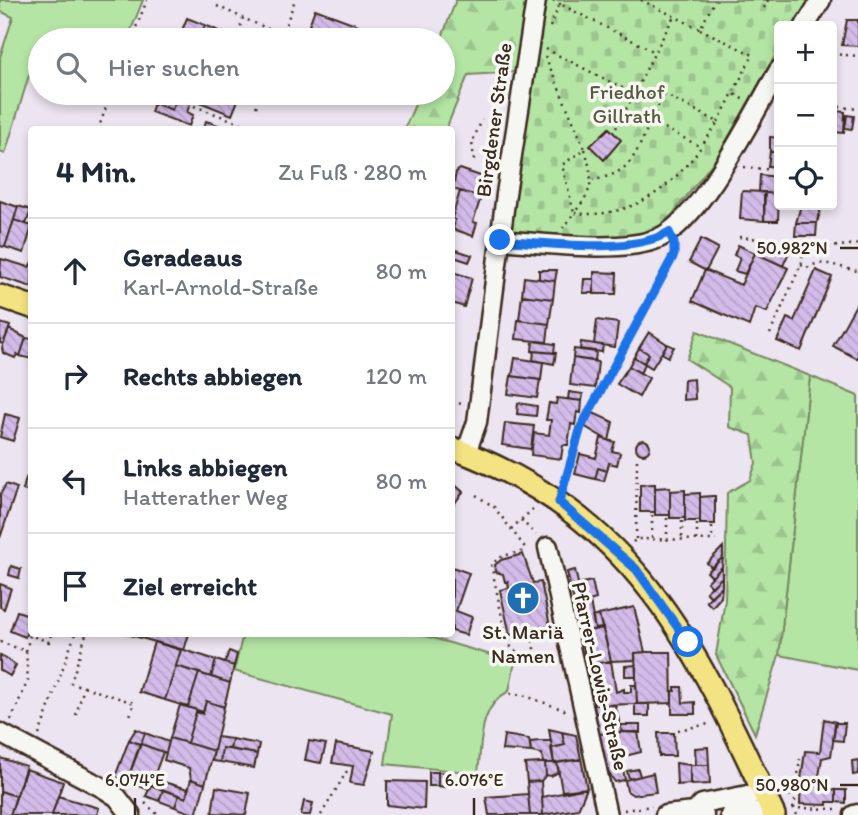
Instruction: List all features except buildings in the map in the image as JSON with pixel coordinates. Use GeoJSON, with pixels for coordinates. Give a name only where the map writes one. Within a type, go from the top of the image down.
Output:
{"type":"FeatureCollection","features":[{"type":"Feature","properties":{"kind":"main road"},"geometry":{"type":"LineString","coordinates":[[0,296],[28,306]]}},
{"type":"Feature","properties":{"kind":"main road"},"geometry":{"type":"LineString","coordinates":[[459,451],[491,463],[559,502],[628,547],[636,569],[688,642],[774,806]]}},
{"type":"Feature","properties":{"kind":"street","name":"Birgdener Straße"},"geometry":{"type":"LineString","coordinates":[[459,451],[477,422],[500,240],[536,0]]}},
{"type":"Feature","properties":{"kind":"street"},"geometry":{"type":"LineString","coordinates":[[808,21],[821,0]]}},
{"type":"Feature","properties":{"kind":"street"},"geometry":{"type":"LineString","coordinates":[[500,240],[628,245],[659,238],[691,212],[774,78]]}},
{"type":"Feature","properties":{"kind":"street","name":"Pfarrer-Lowis-Straße"},"geometry":{"type":"LineString","coordinates":[[548,547],[607,815]]}},
{"type":"Feature","properties":{"kind":"street"},"geometry":{"type":"LineString","coordinates":[[2,735],[103,788],[117,797],[131,815]]}},
{"type":"Feature","properties":{"kind":"street"},"geometry":{"type":"LineString","coordinates":[[665,815],[700,814],[702,804],[774,806]]}},
{"type":"Feature","properties":{"kind":"street"},"geometry":{"type":"LineString","coordinates":[[730,815],[774,806]]}},
{"type":"Feature","properties":{"kind":"path"},"geometry":{"type":"LineString","coordinates":[[136,28],[147,0]]}},
{"type":"Feature","properties":{"kind":"path"},"geometry":{"type":"LineString","coordinates":[[285,28],[295,0]]}},
{"type":"Feature","properties":{"kind":"path"},"geometry":{"type":"LineString","coordinates":[[553,0],[655,52]]}},
{"type":"Feature","properties":{"kind":"path"},"geometry":{"type":"LineString","coordinates":[[574,213],[606,215],[646,201],[686,167],[718,122],[753,55],[642,0]]}},
{"type":"Feature","properties":{"kind":"path"},"geometry":{"type":"LineString","coordinates":[[700,29],[715,0]]}},
{"type":"Feature","properties":{"kind":"path"},"geometry":{"type":"LineString","coordinates":[[764,8],[768,0]]}},
{"type":"Feature","properties":{"kind":"path"},"geometry":{"type":"LineString","coordinates":[[545,36],[561,2]]}},
{"type":"Feature","properties":{"kind":"path"},"geometry":{"type":"LineString","coordinates":[[217,6],[266,28]]}},
{"type":"Feature","properties":{"kind":"path"},"geometry":{"type":"LineString","coordinates":[[616,128],[674,16]]}},
{"type":"Feature","properties":{"kind":"path"},"geometry":{"type":"LineString","coordinates":[[240,28],[243,18]]}},
{"type":"Feature","properties":{"kind":"path"},"geometry":{"type":"LineString","coordinates":[[574,213],[584,201],[593,180],[584,149],[541,47],[645,99],[659,92],[718,122]]}},
{"type":"Feature","properties":{"kind":"path"},"geometry":{"type":"LineString","coordinates":[[837,54],[858,56]]}},
{"type":"Feature","properties":{"kind":"path"},"geometry":{"type":"LineString","coordinates":[[733,93],[757,107]]}},
{"type":"Feature","properties":{"kind":"path"},"geometry":{"type":"LineString","coordinates":[[593,180],[621,173],[630,165],[664,94]]}},
{"type":"Feature","properties":{"kind":"path"},"geometry":{"type":"LineString","coordinates":[[99,126],[107,105]]}},
{"type":"Feature","properties":{"kind":"path"},"geometry":{"type":"LineString","coordinates":[[194,106],[245,126]]}},
{"type":"Feature","properties":{"kind":"path"},"geometry":{"type":"LineString","coordinates":[[839,107],[858,109]]}},
{"type":"Feature","properties":{"kind":"path"},"geometry":{"type":"LineString","coordinates":[[474,159],[472,142],[482,120]]}},
{"type":"Feature","properties":{"kind":"path"},"geometry":{"type":"LineString","coordinates":[[651,121],[701,147]]}},
{"type":"Feature","properties":{"kind":"path"},"geometry":{"type":"LineString","coordinates":[[574,213],[562,165],[584,149]]}},
{"type":"Feature","properties":{"kind":"path"},"geometry":{"type":"LineString","coordinates":[[725,159],[738,166],[773,170]]}},
{"type":"Feature","properties":{"kind":"path"},"geometry":{"type":"LineString","coordinates":[[559,502],[581,427],[674,255],[674,243],[669,232]]}},
{"type":"Feature","properties":{"kind":"path"},"geometry":{"type":"LineString","coordinates":[[739,237],[771,240],[802,250],[858,244]]}},
{"type":"Feature","properties":{"kind":"path"},"geometry":{"type":"LineString","coordinates":[[770,334],[801,265],[802,250]]}},
{"type":"Feature","properties":{"kind":"path"},"geometry":{"type":"LineString","coordinates":[[801,265],[807,268],[815,263],[826,263],[858,271]]}},
{"type":"Feature","properties":{"kind":"path"},"geometry":{"type":"LineString","coordinates":[[637,457],[628,547],[652,539],[714,540],[712,527]]}},
{"type":"Feature","properties":{"kind":"path"},"geometry":{"type":"LineString","coordinates":[[476,495],[494,507],[527,550]]}},
{"type":"Feature","properties":{"kind":"path"},"geometry":{"type":"LineString","coordinates":[[511,529],[536,506],[525,501]]}},
{"type":"Feature","properties":{"kind":"path"},"geometry":{"type":"LineString","coordinates":[[652,516],[652,539]]}},
{"type":"Feature","properties":{"kind":"path"},"geometry":{"type":"LineString","coordinates":[[667,519],[667,540]]}},
{"type":"Feature","properties":{"kind":"path"},"geometry":{"type":"LineString","coordinates":[[521,520],[548,547]]}},
{"type":"Feature","properties":{"kind":"path"},"geometry":{"type":"LineString","coordinates":[[681,521],[682,540]]}},
{"type":"Feature","properties":{"kind":"path"},"geometry":{"type":"LineString","coordinates":[[697,524],[697,540]]}},
{"type":"Feature","properties":{"kind":"path"},"geometry":{"type":"LineString","coordinates":[[508,639],[532,636],[536,655],[521,656],[511,647],[508,639],[491,564],[503,555],[548,547]]}},
{"type":"Feature","properties":{"kind":"path"},"geometry":{"type":"LineString","coordinates":[[2,735],[28,680],[26,651],[30,637]]}},
{"type":"Feature","properties":{"kind":"path"},"geometry":{"type":"LineString","coordinates":[[35,637],[49,642],[50,637]]}},
{"type":"Feature","properties":{"kind":"path"},"geometry":{"type":"LineString","coordinates":[[37,742],[74,637]]}},
{"type":"Feature","properties":{"kind":"path"},"geometry":{"type":"LineString","coordinates":[[85,637],[71,683],[134,703],[129,719]]}},
{"type":"Feature","properties":{"kind":"path"},"geometry":{"type":"LineString","coordinates":[[0,642],[26,651]]}},
{"type":"Feature","properties":{"kind":"path"},"geometry":{"type":"LineString","coordinates":[[76,715],[84,687]]}},
{"type":"Feature","properties":{"kind":"path"},"geometry":{"type":"LineString","coordinates":[[510,694],[523,695],[568,712],[583,712]]}},
{"type":"Feature","properties":{"kind":"path"},"geometry":{"type":"LineString","coordinates":[[706,712],[715,730]]}},
{"type":"Feature","properties":{"kind":"path"},"geometry":{"type":"LineString","coordinates":[[678,730],[711,724]]}},
{"type":"Feature","properties":{"kind":"path"},"geometry":{"type":"LineString","coordinates":[[797,815],[794,809],[800,759]]}},
{"type":"Feature","properties":{"kind":"path"},"geometry":{"type":"LineString","coordinates":[[321,815],[347,771]]}},
{"type":"Feature","properties":{"kind":"path"},"geometry":{"type":"LineString","coordinates":[[774,806],[851,813]]}},
{"type":"Feature","properties":{"kind":"green space"},"geometry":{"type":"Polygon","coordinates":[[[0,0],[143,0],[132,28],[28,28],[28,79],[5,154],[0,152],[0,57],[13,17],[0,11],[0,0]]]}},
{"type":"Feature","properties":{"kind":"green space"},"geometry":{"type":"Polygon","coordinates":[[[456,0],[531,0],[517,72],[468,75],[447,126],[406,126],[415,105],[455,105],[455,28],[446,28],[456,0]]]}},
{"type":"Feature","properties":{"kind":"green space","name":"Friedhof Gillrath"},"geometry":{"type":"Polygon","coordinates":[[[541,0],[809,0],[796,21],[774,21],[774,58],[717,157],[672,215],[659,226],[633,236],[583,238],[516,236],[510,226],[541,0]]]}},
{"type":"Feature","properties":{"kind":"green space"},"geometry":{"type":"Polygon","coordinates":[[[697,331],[810,376],[779,655],[755,734],[716,655],[725,600],[727,493],[750,480],[756,463],[752,435],[729,427],[730,387],[687,359],[697,331]]]}},
{"type":"Feature","properties":{"kind":"green space"},"geometry":{"type":"Polygon","coordinates":[[[810,376],[858,396],[858,670],[779,655],[810,376]]]}},
{"type":"Feature","properties":{"kind":"green space"},"geometry":{"type":"Polygon","coordinates":[[[242,637],[429,637],[515,662],[509,691],[492,706],[483,726],[478,773],[385,764],[392,714],[234,671],[242,637]]]}},
{"type":"Feature","properties":{"kind":"place","name":"St. Mariä Namen"},"geometry":{"type":"Point","coordinates":[523,598]}},
{"type":"Feature","properties":{"kind":"route"},"geometry":{"type":"LineString","coordinates":[[500,240],[628,245],[659,238],[669,232],[674,243],[674,255],[581,427],[565,490],[559,502],[636,569],[688,642]]}}]}
